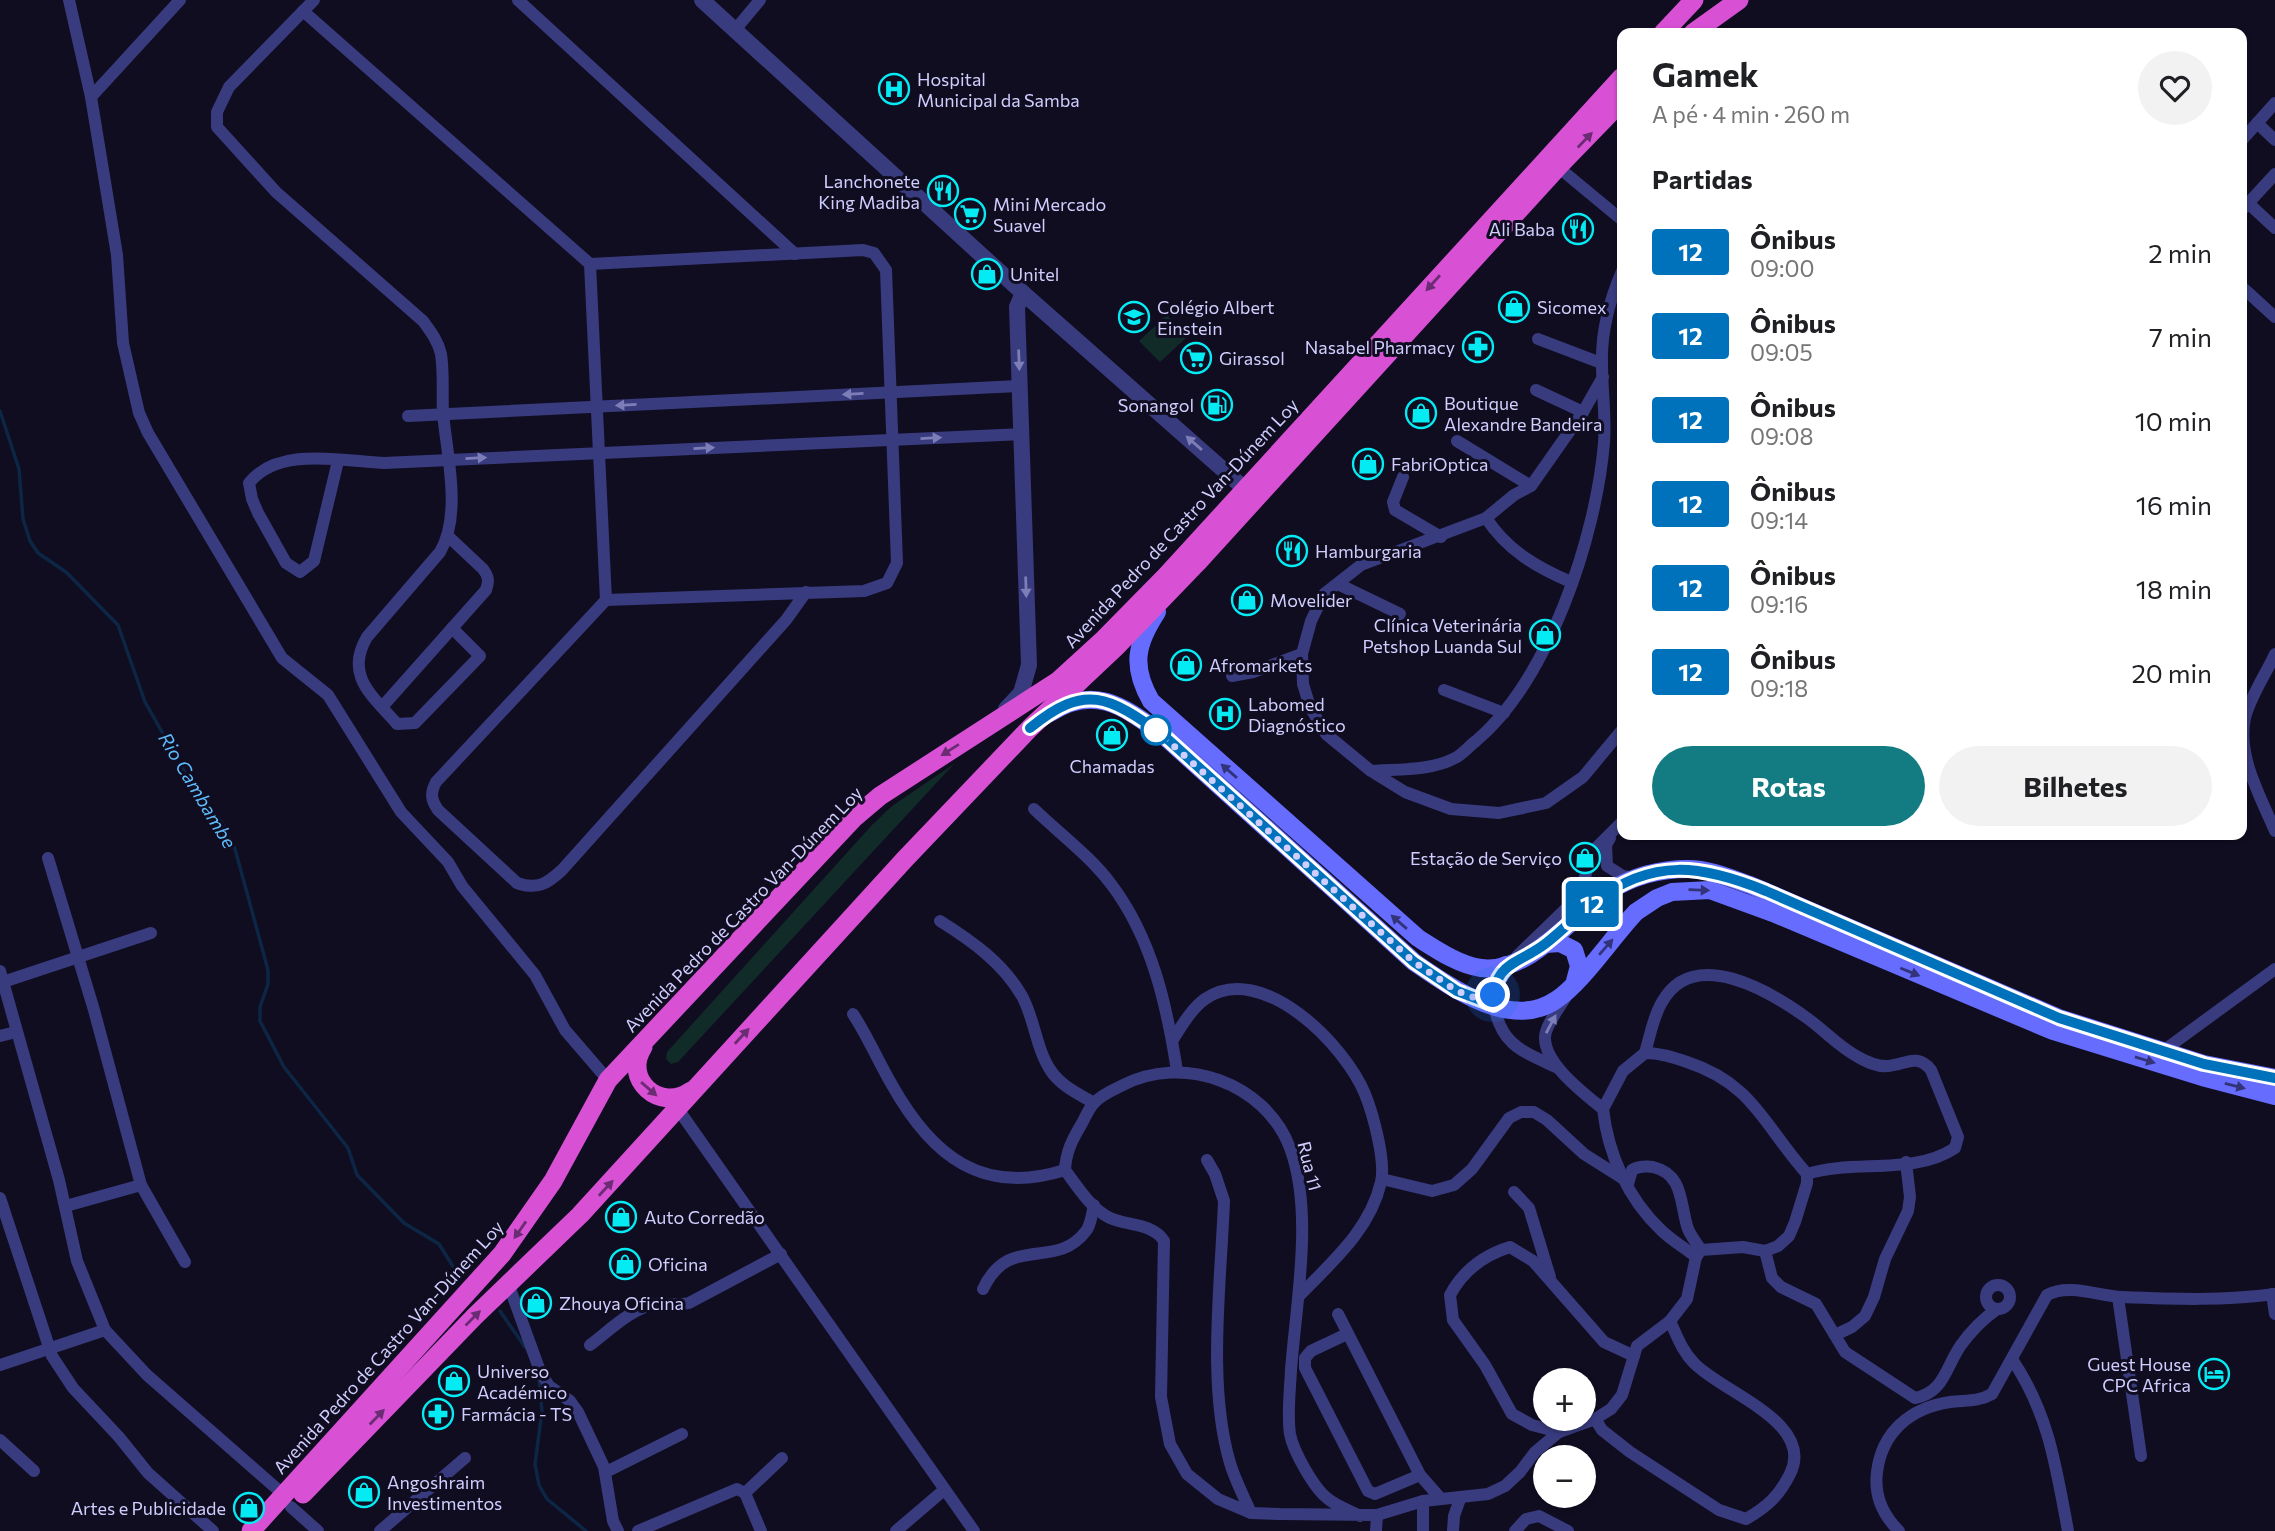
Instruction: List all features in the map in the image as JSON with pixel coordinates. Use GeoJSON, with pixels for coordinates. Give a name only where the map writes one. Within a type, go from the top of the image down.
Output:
{"type":"FeatureCollection","features":[{"type":"Feature","properties":{"kind":"highway"},"geometry":{"type":"LineString","coordinates":[[1668,28],[1694,0]]}},
{"type":"Feature","properties":{"kind":"highway"},"geometry":{"type":"LineString","coordinates":[[1700,28],[1739,0]]}},
{"type":"Feature","properties":{"kind":"highway","name":"Avenida Pedro de Castro Van-Dúnem Loy"},"geometry":{"type":"LineString","coordinates":[[436,1342],[482,1276],[514,1239],[553,1181],[608,1080],[855,818],[908,776],[1074,668],[1158,584],[1617,82]]}},
{"type":"Feature","properties":{"kind":"highway","name":"Avenida Pedro de Castro Van-Dúnem Loy"},"geometry":{"type":"LineString","coordinates":[[251,1531],[288,1501],[436,1342],[505,1286],[580,1215],[905,859],[1030,728],[1171,591],[1558,167],[1617,106]]}},
{"type":"Feature","properties":{"kind":"highway"},"geometry":{"type":"LineString","coordinates":[[645,1043],[639,1052],[636,1067],[641,1083],[648,1091],[661,1098],[672,1099],[687,1094],[696,1086]]}},
{"type":"Feature","properties":{"kind":"highway","name":"Avenida Pedro de Castro Van-Dúnem Loy"},"geometry":{"type":"LineString","coordinates":[[269,1531],[288,1501]]}},
{"type":"Feature","properties":{"kind":"main road"},"geometry":{"type":"LineString","coordinates":[[1171,591],[1139,645],[1141,682],[1157,707],[1418,938],[1467,965],[1495,968],[1506,965],[1545,944],[1592,904],[1634,878],[1690,869],[1717,873],[1783,898],[2025,1005],[2204,1064],[2275,1078]]}},
{"type":"Feature","properties":{"kind":"main road"},"geometry":{"type":"LineString","coordinates":[[1030,728],[1053,711],[1077,700],[1108,701],[1120,705],[1162,734],[1414,962],[1457,991],[1510,1010],[1534,1010],[1556,1000],[1625,923],[1646,904],[1672,892],[1710,890],[1773,913],[2053,1031],[2202,1077],[2275,1096]]}},
{"type":"Feature","properties":{"kind":"main road"},"geometry":{"type":"LineString","coordinates":[[1545,944],[1560,943],[1574,950],[1580,966],[1575,981]]}},
{"type":"Feature","properties":{"kind":"main road"},"geometry":{"type":"LineString","coordinates":[[1494,1005],[1495,984],[1506,965]]}},
{"type":"Feature","properties":{"kind":"street"},"geometry":{"type":"LineString","coordinates":[[69,0],[91,97],[117,255],[123,343],[139,413],[148,433],[249,607],[282,657],[328,695],[401,812],[448,862],[462,886],[535,975],[565,1030],[608,1080]]}},
{"type":"Feature","properties":{"kind":"street"},"geometry":{"type":"LineString","coordinates":[[91,97],[180,0]]}},
{"type":"Feature","properties":{"kind":"street"},"geometry":{"type":"LineString","coordinates":[[314,0],[229,87],[217,112],[217,127],[276,192],[424,321],[435,338],[441,355],[443,413],[449,460],[449,537],[440,552],[367,637],[359,654],[361,681],[397,724],[415,723],[480,656],[452,628]]}},
{"type":"Feature","properties":{"kind":"street"},"geometry":{"type":"LineString","coordinates":[[518,0],[795,254]]}},
{"type":"Feature","properties":{"kind":"street"},"geometry":{"type":"LineString","coordinates":[[702,0],[1023,293],[1245,489]]}},
{"type":"Feature","properties":{"kind":"street"},"geometry":{"type":"LineString","coordinates":[[735,30],[760,0]]}},
{"type":"Feature","properties":{"kind":"street"},"geometry":{"type":"LineString","coordinates":[[303,11],[590,264],[863,250],[874,253],[886,270],[897,564],[887,583],[877,589],[606,600],[436,782],[431,792],[432,802],[438,810],[517,883],[530,888],[541,887],[562,870],[786,621],[806,592]]}},
{"type":"Feature","properties":{"kind":"street"},"geometry":{"type":"LineString","coordinates":[[2247,134],[2275,103]]}},
{"type":"Feature","properties":{"kind":"street"},"geometry":{"type":"LineString","coordinates":[[2257,123],[2275,140]]}},
{"type":"Feature","properties":{"kind":"street"},"geometry":{"type":"LineString","coordinates":[[1558,167],[1617,216]]}},
{"type":"Feature","properties":{"kind":"street"},"geometry":{"type":"LineString","coordinates":[[2247,204],[2275,174]]}},
{"type":"Feature","properties":{"kind":"street"},"geometry":{"type":"LineString","coordinates":[[2247,207],[2275,228]]}},
{"type":"Feature","properties":{"kind":"street"},"geometry":{"type":"LineString","coordinates":[[590,264],[606,600]]}},
{"type":"Feature","properties":{"kind":"street"},"geometry":{"type":"LineString","coordinates":[[1371,771],[1419,768],[1456,758],[1504,713],[1549,640],[1571,582],[1595,502],[1604,445],[1606,403],[1602,370],[1610,299],[1617,283]]}},
{"type":"Feature","properties":{"kind":"street"},"geometry":{"type":"LineString","coordinates":[[2247,292],[2275,317]]}},
{"type":"Feature","properties":{"kind":"street"},"geometry":{"type":"LineString","coordinates":[[976,733],[1021,693],[1029,665],[1017,307],[1023,293]]}},
{"type":"Feature","properties":{"kind":"street"},"geometry":{"type":"LineString","coordinates":[[1538,339],[1602,370]]}},
{"type":"Feature","properties":{"kind":"street"},"geometry":{"type":"LineString","coordinates":[[1602,370],[1583,412],[1531,486],[1514,495],[1486,518],[1361,565],[1324,594],[1311,621],[1302,653],[1303,684],[1310,707],[1326,734],[1371,771],[1405,792],[1451,809],[1499,813],[1546,803],[1583,777],[1617,736]]}},
{"type":"Feature","properties":{"kind":"street"},"geometry":{"type":"LineString","coordinates":[[408,416],[1020,386]]}},
{"type":"Feature","properties":{"kind":"street"},"geometry":{"type":"LineString","coordinates":[[1536,390],[1583,412]]}},
{"type":"Feature","properties":{"kind":"street"},"geometry":{"type":"LineString","coordinates":[[338,461],[314,561],[300,572],[286,564],[251,499],[249,483],[259,471],[278,461],[338,461],[384,463],[1021,434]]}},
{"type":"Feature","properties":{"kind":"street"},"geometry":{"type":"LineString","coordinates":[[1457,441],[1531,486]]}},
{"type":"Feature","properties":{"kind":"street"},"geometry":{"type":"LineString","coordinates":[[1403,477],[1393,502],[1395,510],[1441,537]]}},
{"type":"Feature","properties":{"kind":"street"},"geometry":{"type":"LineString","coordinates":[[1486,518],[1494,530],[1524,559],[1571,582]]}},
{"type":"Feature","properties":{"kind":"street"},"geometry":{"type":"LineString","coordinates":[[383,707],[488,583],[488,575],[483,569],[449,537]]}},
{"type":"Feature","properties":{"kind":"street"},"geometry":{"type":"LineString","coordinates":[[1338,584],[1401,614]]}},
{"type":"Feature","properties":{"kind":"street"},"geometry":{"type":"LineString","coordinates":[[1232,676],[1253,672],[1302,653]]}},
{"type":"Feature","properties":{"kind":"street"},"geometry":{"type":"LineString","coordinates":[[2247,707],[2275,654]]}},
{"type":"Feature","properties":{"kind":"street"},"geometry":{"type":"LineString","coordinates":[[1444,690],[1504,713]]}},
{"type":"Feature","properties":{"kind":"street"},"geometry":{"type":"LineString","coordinates":[[2247,760],[2275,831]]}},
{"type":"Feature","properties":{"kind":"street"},"geometry":{"type":"LineString","coordinates":[[1034,809],[1093,864],[1124,902],[1154,964],[1177,1071]]}},
{"type":"Feature","properties":{"kind":"street"},"geometry":{"type":"LineString","coordinates":[[1506,965],[1548,929],[1578,896],[1592,851],[1617,828]]}},
{"type":"Feature","properties":{"kind":"street"},"geometry":{"type":"LineString","coordinates":[[1617,829],[1606,845],[1607,866],[1623,876],[1634,878]]}},
{"type":"Feature","properties":{"kind":"street"},"geometry":{"type":"LineString","coordinates":[[48,859],[78,955],[141,1185],[185,1262]]}},
{"type":"Feature","properties":{"kind":"street"},"geometry":{"type":"LineString","coordinates":[[940,921],[968,939],[1011,979],[1024,999],[1051,1072],[1064,1085],[1094,1103]]}},
{"type":"Feature","properties":{"kind":"street"},"geometry":{"type":"LineString","coordinates":[[151,933],[2,976],[66,1206],[77,1261],[106,1330],[147,1375],[318,1531]]}},
{"type":"Feature","properties":{"kind":"street"},"geometry":{"type":"LineString","coordinates":[[2162,1051],[2275,969]]}},
{"type":"Feature","properties":{"kind":"street"},"geometry":{"type":"LineString","coordinates":[[1645,1053],[1660,1054],[1720,1075],[1746,1094],[1807,1174],[1807,1183],[1789,1236],[1779,1246],[1765,1251],[1743,1247],[1699,1253],[1660,1230],[1625,1181],[1605,1133],[1603,1109],[1623,1071],[1645,1053],[1663,1000],[1675,988],[1698,975],[1712,973],[1746,983],[1785,1002],[1837,1043],[1875,1065],[1888,1066],[1914,1059],[1926,1064],[1950,1117],[1958,1144],[1941,1156],[1906,1162],[1849,1166],[1807,1174]]}},
{"type":"Feature","properties":{"kind":"street"},"geometry":{"type":"LineString","coordinates":[[1558,1068],[1545,1036],[1575,981]]}},
{"type":"Feature","properties":{"kind":"street"},"geometry":{"type":"LineString","coordinates":[[1172,1041],[1204,1000],[1220,992],[1242,989],[1260,991],[1293,1009],[1324,1037],[1344,1060],[1365,1093],[1380,1148],[1382,1179],[1370,1214],[1348,1246],[1298,1296]]}},
{"type":"Feature","properties":{"kind":"street"},"geometry":{"type":"LineString","coordinates":[[1494,1005],[1501,1028],[1517,1049],[1558,1068],[1603,1109]]}},
{"type":"Feature","properties":{"kind":"street"},"geometry":{"type":"LineString","coordinates":[[853,1014],[892,1086],[920,1128],[959,1162],[987,1176],[1014,1180],[1042,1177],[1065,1170],[1094,1205],[1109,1217],[1144,1226],[1160,1234],[1164,1241],[1161,1396],[1170,1444],[1187,1474],[1218,1499],[1251,1513],[1360,1516],[1377,1515],[1432,1500],[1488,1494],[1505,1486],[1535,1452],[1559,1432]]}},
{"type":"Feature","properties":{"kind":"street"},"geometry":{"type":"LineString","coordinates":[[0,1036],[16,1032]]}},
{"type":"Feature","properties":{"kind":"street","name":"Rua 11"},"geometry":{"type":"LineString","coordinates":[[1065,1170],[1066,1153],[1094,1103],[1129,1082],[1177,1071],[1212,1077],[1238,1088],[1261,1105],[1277,1124],[1289,1146],[1298,1175],[1301,1205],[1298,1296],[1289,1395],[1290,1436],[1304,1468],[1326,1498],[1360,1516]]}},
{"type":"Feature","properties":{"kind":"street"},"geometry":{"type":"LineString","coordinates":[[678,1108],[974,1531]]}},
{"type":"Feature","properties":{"kind":"street"},"geometry":{"type":"LineString","coordinates":[[1382,1179],[1433,1191],[1454,1185],[1472,1169],[1509,1118],[1521,1112],[1534,1112],[1584,1154],[1625,1181]]}},
{"type":"Feature","properties":{"kind":"street"},"geometry":{"type":"LineString","coordinates":[[1207,1160],[1224,1201],[1218,1383],[1221,1421],[1230,1464],[1251,1513]]}},
{"type":"Feature","properties":{"kind":"street"},"geometry":{"type":"LineString","coordinates":[[1835,1335],[1852,1327],[1865,1316],[1874,1297],[1885,1259],[1908,1211],[1910,1197],[1906,1162]]}},
{"type":"Feature","properties":{"kind":"street"},"geometry":{"type":"LineString","coordinates":[[1596,1418],[1611,1409],[1622,1395],[1637,1346],[1648,1335],[1670,1321],[1687,1299],[1699,1253],[1687,1229],[1679,1190],[1673,1178],[1663,1170],[1638,1167],[1632,1170],[1625,1181]]}},
{"type":"Feature","properties":{"kind":"street"},"geometry":{"type":"LineString","coordinates":[[66,1206],[141,1185]]}},
{"type":"Feature","properties":{"kind":"street"},"geometry":{"type":"LineString","coordinates":[[1514,1192],[1532,1215],[1550,1281]]}},
{"type":"Feature","properties":{"kind":"street"},"geometry":{"type":"LineString","coordinates":[[0,1198],[49,1348],[73,1388],[148,1473],[213,1531]]}},
{"type":"Feature","properties":{"kind":"street"},"geometry":{"type":"LineString","coordinates":[[983,1289],[990,1272],[1012,1257],[1060,1250],[1073,1244],[1088,1229],[1094,1205]]}},
{"type":"Feature","properties":{"kind":"street"},"geometry":{"type":"LineString","coordinates":[[1559,1432],[1532,1425],[1512,1414],[1485,1365],[1459,1331],[1449,1307],[1450,1296],[1468,1270],[1493,1252],[1510,1247],[1532,1261],[1604,1342],[1634,1356]]}},
{"type":"Feature","properties":{"kind":"street"},"geometry":{"type":"LineString","coordinates":[[1765,1251],[1772,1278],[1781,1287],[1816,1304],[1844,1353],[1915,1398],[1936,1389],[1960,1346],[1980,1322],[1997,1309]]}},
{"type":"Feature","properties":{"kind":"street"},"geometry":{"type":"LineString","coordinates":[[590,1345],[642,1309],[657,1304],[676,1306],[689,1303],[781,1254]]}},
{"type":"Feature","properties":{"kind":"street"},"geometry":{"type":"LineString","coordinates":[[505,1286],[540,1371],[550,1386],[570,1401],[578,1412],[606,1472],[613,1521],[618,1531]]}},
{"type":"Feature","properties":{"kind":"street"},"geometry":{"type":"LineString","coordinates":[[1899,1531],[1882,1511],[1876,1482],[1884,1445],[1894,1427],[1917,1413],[1947,1402],[1976,1400],[1992,1394],[2040,1304],[2048,1295],[2059,1289],[2118,1297],[2230,1298],[2273,1294],[2275,1314]]}},
{"type":"Feature","properties":{"kind":"street"},"geometry":{"type":"LineString","coordinates":[[2118,1297],[2141,1456]]}},
{"type":"Feature","properties":{"kind":"street"},"geometry":{"type":"LineString","coordinates":[[1338,1314],[1432,1500],[1423,1525]]}},
{"type":"Feature","properties":{"kind":"street"},"geometry":{"type":"LineString","coordinates":[[1596,1421],[1602,1430],[1630,1452],[1719,1510],[1746,1519],[1768,1506],[1784,1487],[1794,1465],[1795,1453],[1790,1439],[1760,1409],[1695,1365],[1683,1350],[1670,1321]]}},
{"type":"Feature","properties":{"kind":"street"},"geometry":{"type":"LineString","coordinates":[[0,1365],[106,1330]]}},
{"type":"Feature","properties":{"kind":"street"},"geometry":{"type":"LineString","coordinates":[[1347,1334],[1311,1351],[1305,1358],[1305,1368],[1368,1491],[1376,1494],[1420,1475]]}},
{"type":"Feature","properties":{"kind":"street"},"geometry":{"type":"LineString","coordinates":[[2012,1359],[2036,1399],[2054,1454],[2068,1531]]}},
{"type":"Feature","properties":{"kind":"street"},"geometry":{"type":"LineString","coordinates":[[606,1472],[682,1434]]}},
{"type":"Feature","properties":{"kind":"street"},"geometry":{"type":"LineString","coordinates":[[0,1440],[34,1471]]}},
{"type":"Feature","properties":{"kind":"street"},"geometry":{"type":"LineString","coordinates":[[380,1531],[465,1458]]}},
{"type":"Feature","properties":{"kind":"street"},"geometry":{"type":"LineString","coordinates":[[745,1493],[782,1458]]}},
{"type":"Feature","properties":{"kind":"street"},"geometry":{"type":"LineString","coordinates":[[638,1531],[737,1489],[745,1493],[761,1531]]}},
{"type":"Feature","properties":{"kind":"street"},"geometry":{"type":"LineString","coordinates":[[896,1531],[944,1490]]}},
{"type":"Feature","properties":{"kind":"street"},"geometry":{"type":"LineString","coordinates":[[1453,1531],[1454,1516],[1460,1499]]}},
{"type":"Feature","properties":{"kind":"street"},"geometry":{"type":"LineString","coordinates":[[1377,1515],[1377,1531]]}},
{"type":"Feature","properties":{"kind":"street"},"geometry":{"type":"LineString","coordinates":[[1515,1531],[1526,1519],[1539,1516],[1568,1531]]}},
{"type":"Feature","properties":{"kind":"green space"},"geometry":{"type":"Polygon","coordinates":[[[1167,315],[1187,337],[1160,362],[1139,341],[1167,315]]]}},
{"type":"Feature","properties":{"kind":"green space"},"geometry":{"type":"Polygon","coordinates":[[[954,764],[678,1062],[671,1064],[666,1059],[667,1052],[872,825],[892,806],[954,764]]]}},
{"type":"Feature","properties":{"kind":"waterway","name":"Rio Cambambe"},"geometry":{"type":"LineString","coordinates":[[0,411],[19,469],[23,519],[30,541],[38,553],[66,572],[118,625],[145,702],[187,776],[221,821],[235,849],[268,970],[268,984],[260,1007],[260,1021],[284,1067],[348,1148],[357,1175],[404,1223],[439,1244],[454,1268]]}},
{"type":"Feature","properties":{"kind":"waterway","name":"Rio Cambambe"},"geometry":{"type":"LineString","coordinates":[[500,1311],[525,1347]]}},
{"type":"Feature","properties":{"kind":"waterway","name":"Rio Cambambe"},"geometry":{"type":"LineString","coordinates":[[539,1380],[542,1411],[535,1464],[539,1485],[547,1499],[586,1531]]}},
{"type":"Feature","properties":{"kind":"bus line","name":"12"},"geometry":{"type":"LineString","coordinates":[[1030,728],[1053,711],[1077,700],[1108,701],[1120,705],[1162,734],[1414,962],[1457,991],[1494,1005],[1495,984],[1506,965],[1545,944],[1612,889],[1647,874],[1690,869],[1717,873],[1766,891],[2059,1018],[2204,1064],[2275,1078]]}},
{"type":"Feature","properties":{"kind":"place","name":"Hospital Municipal da Samba"},"geometry":{"type":"Point","coordinates":[894,89]}},
{"type":"Feature","properties":{"kind":"place","name":"Lanchonete King Madiba"},"geometry":{"type":"Point","coordinates":[943,191]}},
{"type":"Feature","properties":{"kind":"place","name":"Mini Mercado Suavel"},"geometry":{"type":"Point","coordinates":[970,214]}},
{"type":"Feature","properties":{"kind":"place","name":"Ali Baba"},"geometry":{"type":"Point","coordinates":[1578,229]}},
{"type":"Feature","properties":{"kind":"place","name":"Unitel"},"geometry":{"type":"Point","coordinates":[987,274]}},
{"type":"Feature","properties":{"kind":"place","name":"Sicomex"},"geometry":{"type":"Point","coordinates":[1514,307]}},
{"type":"Feature","properties":{"kind":"place","name":"Colégio Albert Einstein"},"geometry":{"type":"Point","coordinates":[1134,317]}},
{"type":"Feature","properties":{"kind":"place","name":"Nasabel Pharmacy"},"geometry":{"type":"Point","coordinates":[1478,347]}},
{"type":"Feature","properties":{"kind":"place","name":"Girassol"},"geometry":{"type":"Point","coordinates":[1196,358]}},
{"type":"Feature","properties":{"kind":"place","name":"Sonangol"},"geometry":{"type":"Point","coordinates":[1217,405]}},
{"type":"Feature","properties":{"kind":"place","name":"Boutique Alexandre Bandeira"},"geometry":{"type":"Point","coordinates":[1421,413]}},
{"type":"Feature","properties":{"kind":"place","name":"FabriOptica"},"geometry":{"type":"Point","coordinates":[1368,464]}},
{"type":"Feature","properties":{"kind":"place","name":"Hamburgaria"},"geometry":{"type":"Point","coordinates":[1292,551]}},
{"type":"Feature","properties":{"kind":"place","name":"Movelider"},"geometry":{"type":"Point","coordinates":[1247,600]}},
{"type":"Feature","properties":{"kind":"place","name":"Clínica Veterinária Petshop Luanda Sul"},"geometry":{"type":"Point","coordinates":[1545,635]}},
{"type":"Feature","properties":{"kind":"place","name":"Afromarkets"},"geometry":{"type":"Point","coordinates":[1186,665]}},
{"type":"Feature","properties":{"kind":"place","name":"Labomed Diagnóstico"},"geometry":{"type":"Point","coordinates":[1225,714]}},
{"type":"Feature","properties":{"kind":"place","name":"Chamadas"},"geometry":{"type":"Point","coordinates":[1112,735]}},
{"type":"Feature","properties":{"kind":"place","name":"Estação de Serviço"},"geometry":{"type":"Point","coordinates":[1585,858]}},
{"type":"Feature","properties":{"kind":"place","name":"Auto Corredão"},"geometry":{"type":"Point","coordinates":[621,1217]}},
{"type":"Feature","properties":{"kind":"place","name":"Oficina"},"geometry":{"type":"Point","coordinates":[625,1264]}},
{"type":"Feature","properties":{"kind":"place","name":"Zhouya Oficina"},"geometry":{"type":"Point","coordinates":[536,1303]}},
{"type":"Feature","properties":{"kind":"place","name":"Guest House CPC Africa"},"geometry":{"type":"Point","coordinates":[2214,1374]}},
{"type":"Feature","properties":{"kind":"place","name":"Universo Académico"},"geometry":{"type":"Point","coordinates":[454,1381]}},
{"type":"Feature","properties":{"kind":"place","name":"Farmácia - TS"},"geometry":{"type":"Point","coordinates":[438,1414]}},
{"type":"Feature","properties":{"kind":"place","name":"Angoshraim Investimentos"},"geometry":{"type":"Point","coordinates":[364,1492]}},
{"type":"Feature","properties":{"kind":"place","name":"Artes e Publicidade"},"geometry":{"type":"Point","coordinates":[249,1508]}},
{"type":"Feature","properties":{"kind":"route"},"geometry":{"type":"LineString","coordinates":[[1156,730],[1414,962],[1470,997],[1494,1005],[1493,995]]}}]}
